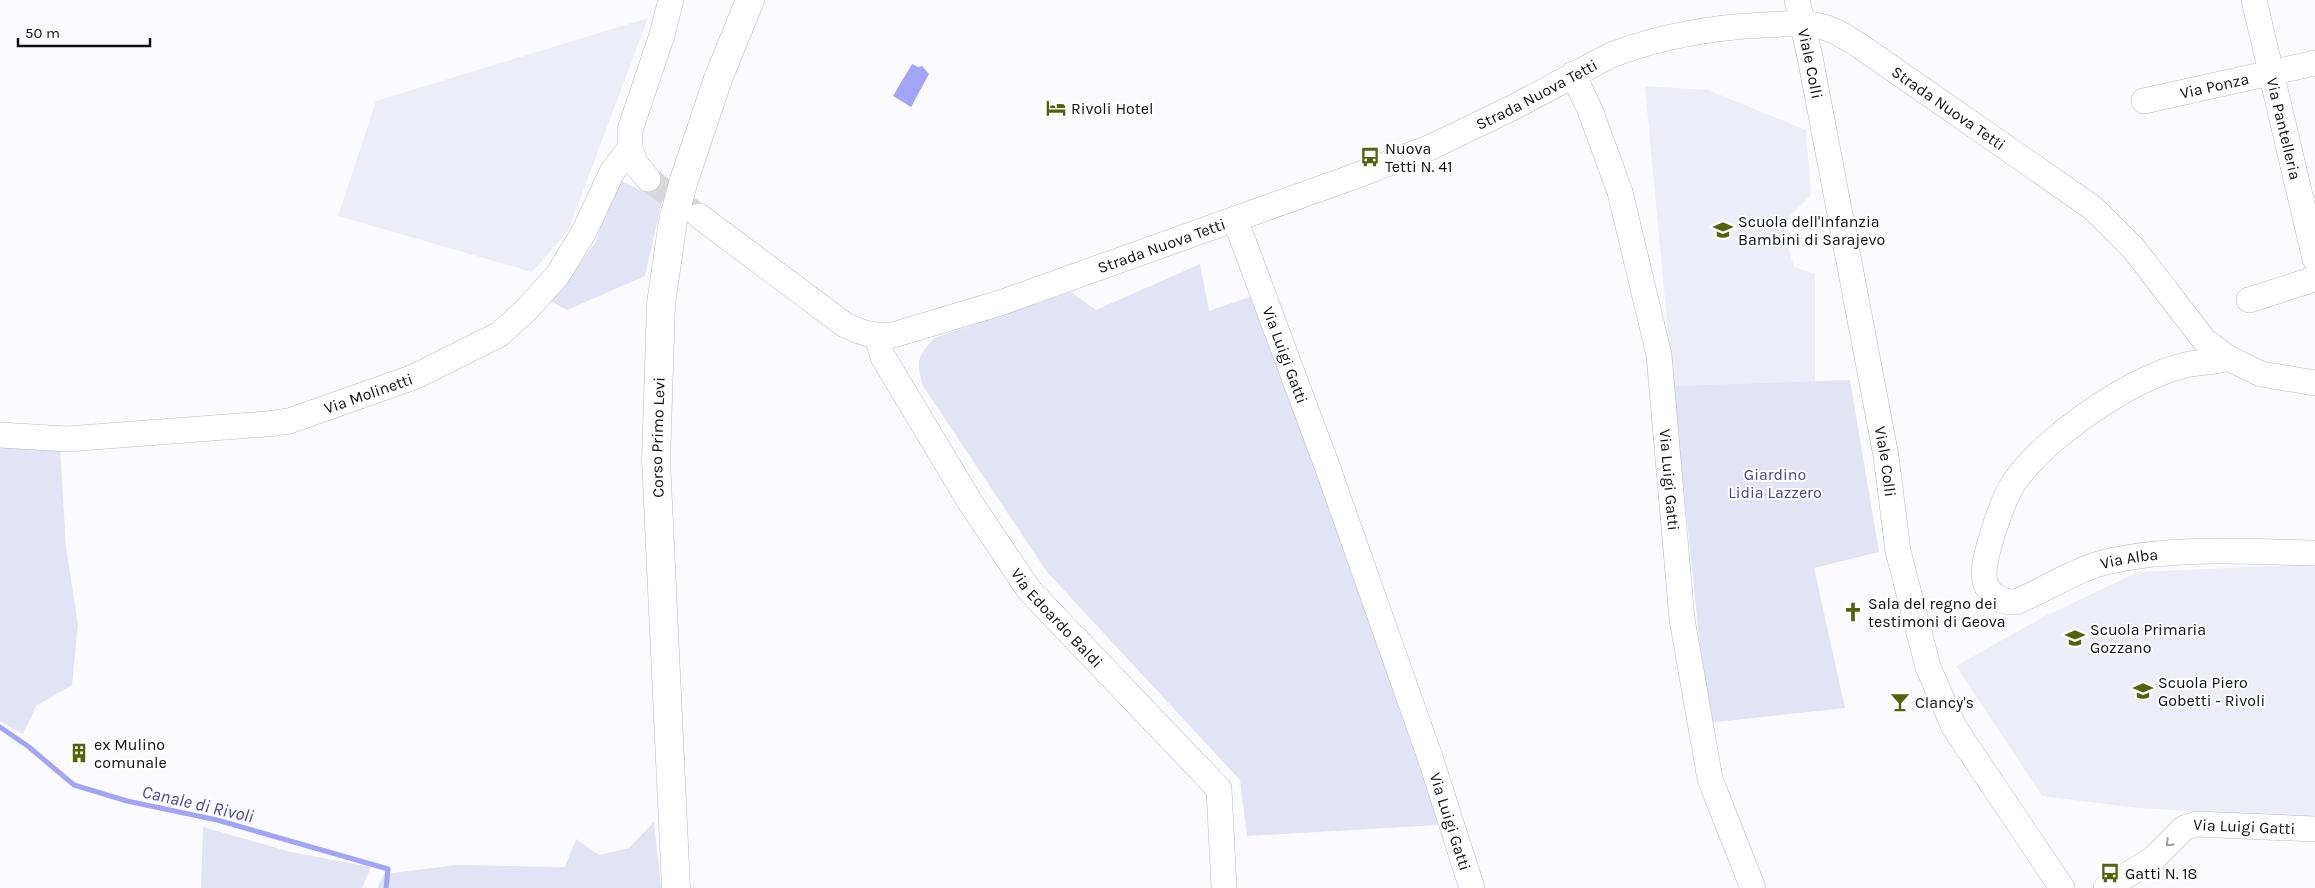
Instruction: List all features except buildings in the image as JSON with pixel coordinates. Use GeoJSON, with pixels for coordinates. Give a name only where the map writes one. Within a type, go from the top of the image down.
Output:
{"type":"FeatureCollection","features":[{"type":"Feature","properties":{"kind":"main road","name":"Corso Primo Levi"},"geometry":{"type":"LineString","coordinates":[[676,888],[656,460],[661,304],[673,221],[684,180],[718,79],[750,0]]}},
{"type":"Feature","properties":{"kind":"street"},"geometry":{"type":"LineString","coordinates":[[648,179],[636,164],[630,148],[630,130],[662,35],[671,0]]}},
{"type":"Feature","properties":{"kind":"street","name":"Viale Colli"},"geometry":{"type":"LineString","coordinates":[[1797,0],[1886,456],[1898,551],[1928,667],[1954,727],[2062,888]]}},
{"type":"Feature","properties":{"kind":"street","name":"Via Pantelleria"},"geometry":{"type":"LineString","coordinates":[[2254,0],[2273,74],[2315,259]]}},
{"type":"Feature","properties":{"kind":"street","name":"Strada Nuova Tetti"},"geometry":{"type":"LineString","coordinates":[[877,337],[910,331],[963,315],[1235,219],[1431,147],[1514,107],[1573,74],[1618,52],[1685,33],[1716,27],[1803,24],[1820,26],[1860,46],[2093,208],[2134,249],[2204,340],[2228,358],[2261,374],[2315,383]]}},
{"type":"Feature","properties":{"kind":"street","name":"Via Ponza"},"geometry":{"type":"LineString","coordinates":[[2144,101],[2315,64]]}},
{"type":"Feature","properties":{"kind":"street","name":"Via Luigi Gatti"},"geometry":{"type":"LineString","coordinates":[[1573,74],[1590,110],[1620,192],[1659,355],[1682,619],[1710,779],[1753,888]]}},
{"type":"Feature","properties":{"kind":"street","name":"Via Molinetti"},"geometry":{"type":"LineString","coordinates":[[0,435],[67,440],[267,424],[297,418],[414,377],[500,334],[526,310],[557,276],[584,232],[612,172],[630,148]]}},
{"type":"Feature","properties":{"kind":"street"},"geometry":{"type":"LineString","coordinates":[[700,216],[831,315],[860,332],[877,337]]}},
{"type":"Feature","properties":{"kind":"street","name":"Via Luigi Gatti"},"geometry":{"type":"LineString","coordinates":[[1235,219],[1327,466],[1430,757],[1472,888]]}},
{"type":"Feature","properties":{"kind":"street"},"geometry":{"type":"LineString","coordinates":[[2249,300],[2315,279]]}},
{"type":"Feature","properties":{"kind":"street","name":"Via Edoardo Baldi"},"geometry":{"type":"LineString","coordinates":[[877,337],[883,357],[970,502],[1029,590],[1219,789],[1224,888]]}},
{"type":"Feature","properties":{"kind":"street","name":"Via Alba"},"geometry":{"type":"LineString","coordinates":[[2228,358],[2211,363],[2190,364],[2128,387],[2048,445],[2014,482],[2002,503],[1986,558],[1984,579],[1988,590],[2006,603],[2016,602],[2074,574],[2109,561],[2187,551],[2315,553]]}},
{"type":"Feature","properties":{"kind":"street","name":"Via Luigi Gatti"},"geometry":{"type":"LineString","coordinates":[[2106,888],[2153,859],[2184,828],[2196,824],[2315,829]]}},
{"type":"Feature","properties":{"kind":"shaded area"},"geometry":{"type":"Polygon","coordinates":[[[648,18],[568,231],[532,272],[338,216],[376,101],[648,18]]]}},
{"type":"Feature","properties":{"kind":"shaded area","name":"Scuola dell'Infanzia Bambini di Sarajevo"},"geometry":{"type":"Polygon","coordinates":[[[1645,86],[1708,90],[1806,130],[1811,195],[1789,217],[1787,243],[1794,267],[1815,274],[1815,381],[1673,386],[1645,86]]]}},
{"type":"Feature","properties":{"kind":"shaded area","name":"Scuola Piero Gobetti - Rivoli"},"geometry":{"type":"Polygon","coordinates":[[[2315,564],[2315,818],[2138,808],[2042,796],[1956,666],[2043,617],[2138,572],[2315,564]]]}},
{"type":"Feature","properties":{"kind":"green space"},"geometry":{"type":"Polygon","coordinates":[[[615,178],[662,201],[645,276],[567,310],[549,300],[596,242],[615,178]]]}},
{"type":"Feature","properties":{"kind":"green space"},"geometry":{"type":"Polygon","coordinates":[[[1200,264],[1209,311],[1261,293],[1439,825],[1247,836],[1240,780],[1047,572],[923,386],[919,370],[921,355],[934,338],[1071,292],[1096,310],[1200,264]]]}},
{"type":"Feature","properties":{"kind":"green space","name":"Giardino Lidia Lazzero"},"geometry":{"type":"Polygon","coordinates":[[[1850,380],[1879,552],[1814,568],[1845,708],[1708,723],[1673,386],[1850,380]]]}},
{"type":"Feature","properties":{"kind":"green space"},"geometry":{"type":"Polygon","coordinates":[[[0,446],[60,447],[66,548],[78,625],[72,685],[36,706],[23,734],[0,721],[0,446]]]}},
{"type":"Feature","properties":{"kind":"green space"},"geometry":{"type":"Polygon","coordinates":[[[654,822],[661,888],[377,888],[384,874],[457,865],[565,867],[576,839],[599,855],[629,848],[654,822]]]}},
{"type":"Feature","properties":{"kind":"green space"},"geometry":{"type":"Polygon","coordinates":[[[203,827],[291,852],[371,867],[362,888],[201,888],[203,827]]]}},
{"type":"Feature","properties":{"kind":"water"},"geometry":{"type":"Polygon","coordinates":[[[912,64],[918,67],[922,66],[929,74],[911,107],[893,96],[912,64]]]}},
{"type":"Feature","properties":{"kind":"waterway","name":"Canale di Rivoli"},"geometry":{"type":"LineString","coordinates":[[0,727],[29,747],[74,785],[127,801],[217,820],[388,869],[386,888]]}},
{"type":"Feature","properties":{"kind":"tunnel"},"geometry":{"type":"LineString","coordinates":[[648,179],[694,213]]}},
{"type":"Feature","properties":{"kind":"place","name":"Rivoli Hotel"},"geometry":{"type":"Point","coordinates":[1056,108]}},
{"type":"Feature","properties":{"kind":"place","name":"Nuova Tetti N. 41"},"geometry":{"type":"Point","coordinates":[1370,157]}},
{"type":"Feature","properties":{"kind":"place","name":"Scuola dell'Infanzia Bambini di Sarajevo"},"geometry":{"type":"Point","coordinates":[1723,230]}},
{"type":"Feature","properties":{"kind":"place","name":"Sala del regno dei testimoni di Geova"},"geometry":{"type":"Point","coordinates":[1853,612]}},
{"type":"Feature","properties":{"kind":"place","name":"Scuola Primaria Gozzano"},"geometry":{"type":"Point","coordinates":[2075,638]}},
{"type":"Feature","properties":{"kind":"place","name":"Scuola Piero Gobetti - Rivoli"},"geometry":{"type":"Point","coordinates":[2143,691]}},
{"type":"Feature","properties":{"kind":"place","name":"Clancy's"},"geometry":{"type":"Point","coordinates":[1900,702]}},
{"type":"Feature","properties":{"kind":"place","name":"ex Mulino comunale"},"geometry":{"type":"Point","coordinates":[79,753]}},
{"type":"Feature","properties":{"kind":"place","name":"Gatti N. 18"},"geometry":{"type":"Point","coordinates":[2110,873]}}]}
